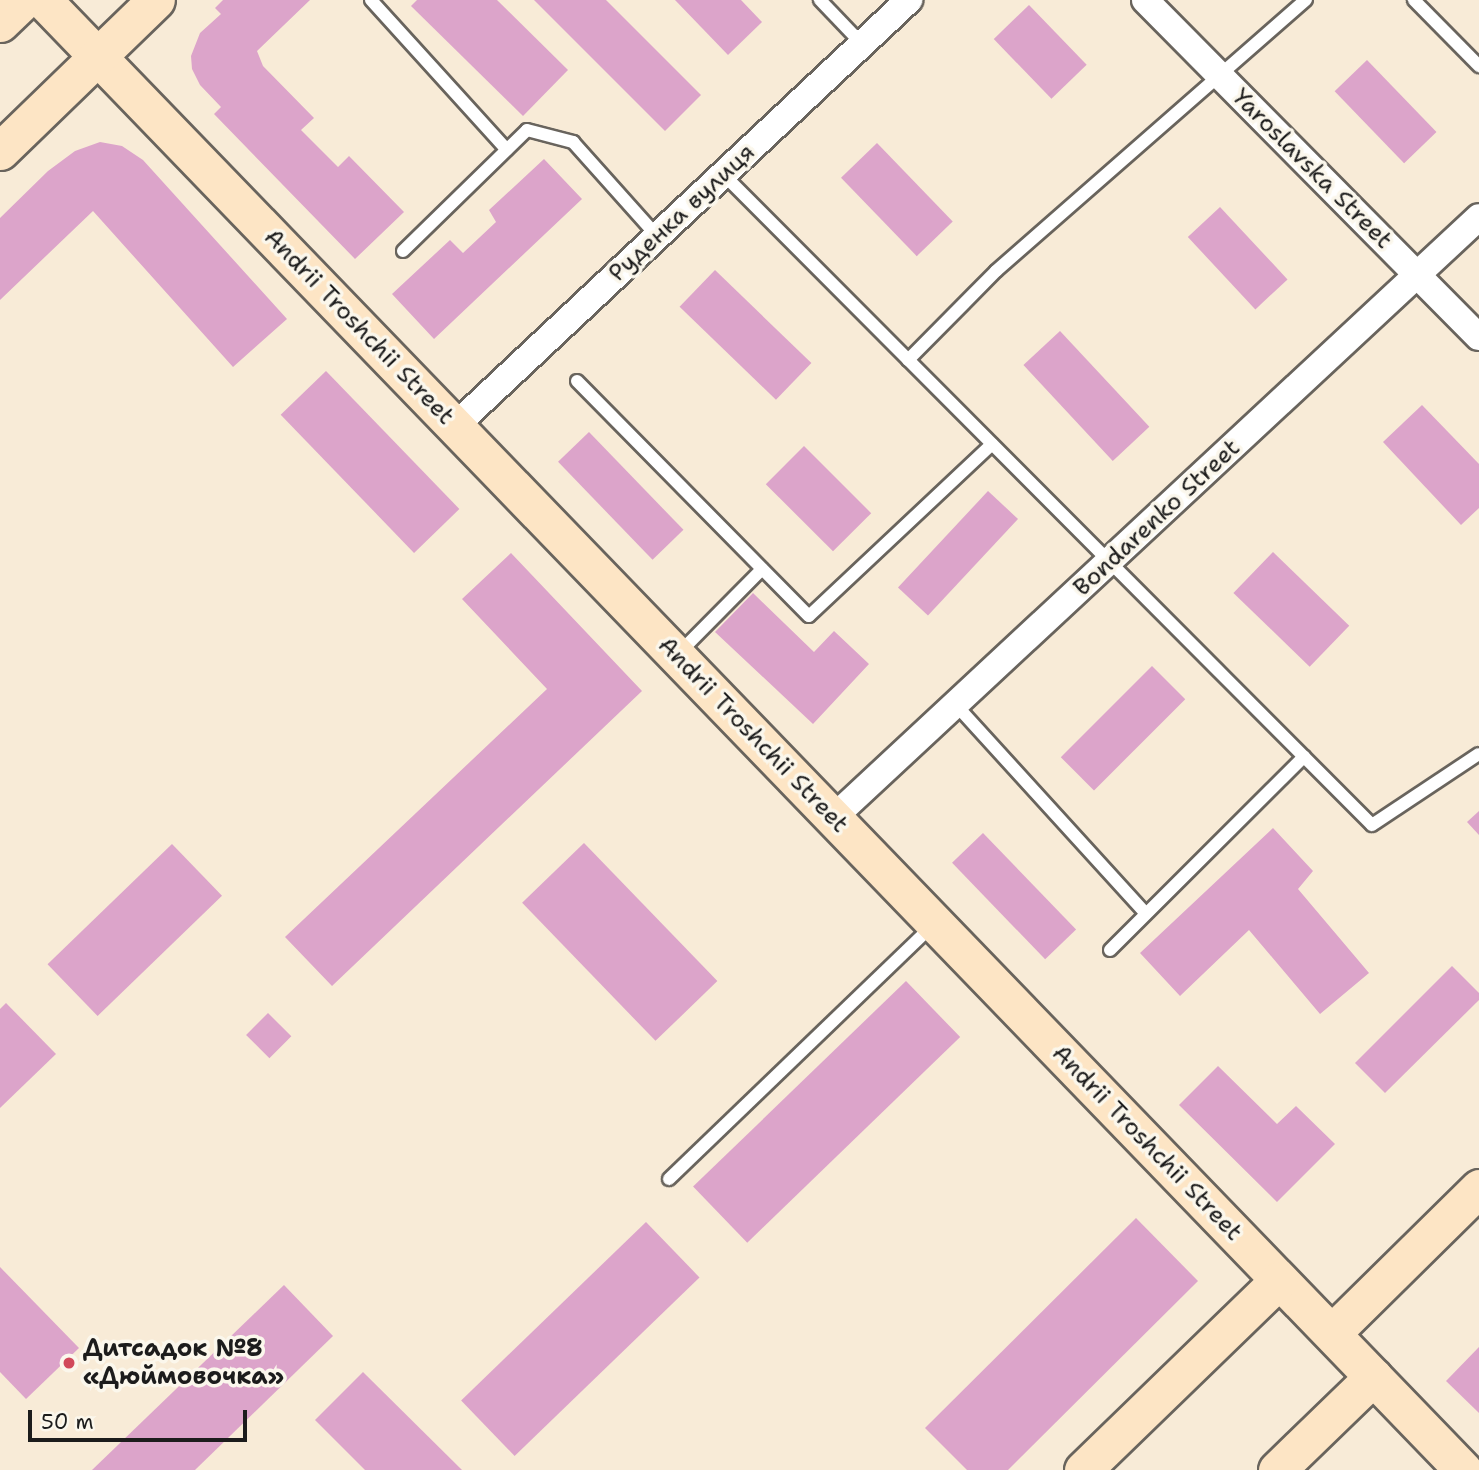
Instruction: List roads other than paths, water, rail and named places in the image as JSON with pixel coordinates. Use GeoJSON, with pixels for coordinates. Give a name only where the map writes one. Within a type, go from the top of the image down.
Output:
{"type":"FeatureCollection","features":[{"type":"Feature","properties":{"kind":"street"},"geometry":{"type":"LineString","coordinates":[[0,23],[24,0]]}},
{"type":"Feature","properties":{"kind":"street","name":"Andrii Troshchii Street"},"geometry":{"type":"LineString","coordinates":[[43,0],[1279,1280],[1333,1332],[1463,1470]]}},
{"type":"Feature","properties":{"kind":"street"},"geometry":{"type":"LineString","coordinates":[[0,151],[156,0]]}},
{"type":"Feature","properties":{"kind":"street","name":"Руденка вулиця"},"geometry":{"type":"LineString","coordinates":[[455,426],[909,0]]}},
{"type":"Feature","properties":{"kind":"street","name":"Yaroslavska Street"},"geometry":{"type":"LineString","coordinates":[[1145,0],[1479,337]]}},
{"type":"Feature","properties":{"kind":"street","name":"Bondarenko Street"},"geometry":{"type":"LineString","coordinates":[[833,818],[1479,217]]}},
{"type":"Feature","properties":{"kind":"street"},"geometry":{"type":"LineString","coordinates":[[1333,1332],[1479,1188]]}},
{"type":"Feature","properties":{"kind":"street"},"geometry":{"type":"LineString","coordinates":[[1083,1470],[1279,1280]]}},
{"type":"Feature","properties":{"kind":"street"},"geometry":{"type":"LineString","coordinates":[[1277,1470],[1373,1377]]}},
{"type":"Feature","properties":{"kind":"lane"},"geometry":{"type":"LineString","coordinates":[[820,0],[862,44]]}},
{"type":"Feature","properties":{"kind":"lane"},"geometry":{"type":"LineString","coordinates":[[908,360],[996,271],[1306,0]]}},
{"type":"Feature","properties":{"kind":"lane"},"geometry":{"type":"LineString","coordinates":[[1414,0],[1479,66]]}},
{"type":"Feature","properties":{"kind":"lane"},"geometry":{"type":"LineString","coordinates":[[376,2],[507,150]]}},
{"type":"Feature","properties":{"kind":"lane"},"geometry":{"type":"LineString","coordinates":[[403,251],[527,130],[573,142],[657,236]]}},
{"type":"Feature","properties":{"kind":"lane"},"geometry":{"type":"LineString","coordinates":[[723,174],[1372,825],[1479,754]]}},
{"type":"Feature","properties":{"kind":"lane"},"geometry":{"type":"LineString","coordinates":[[577,381],[809,616],[992,444]]}},
{"type":"Feature","properties":{"kind":"lane"},"geometry":{"type":"LineString","coordinates":[[676,656],[762,569]]}},
{"type":"Feature","properties":{"kind":"lane"},"geometry":{"type":"LineString","coordinates":[[956,705],[1146,914]]}},
{"type":"Feature","properties":{"kind":"lane"},"geometry":{"type":"LineString","coordinates":[[1110,950],[1304,757]]}},
{"type":"Feature","properties":{"kind":"lane"},"geometry":{"type":"LineString","coordinates":[[669,1179],[935,923]]}},
{"type":"Feature","properties":{"kind":"place","name":"Дитсадок №8 «Дюймовочка»"},"geometry":{"type":"Point","coordinates":[69,1363]}}]}
